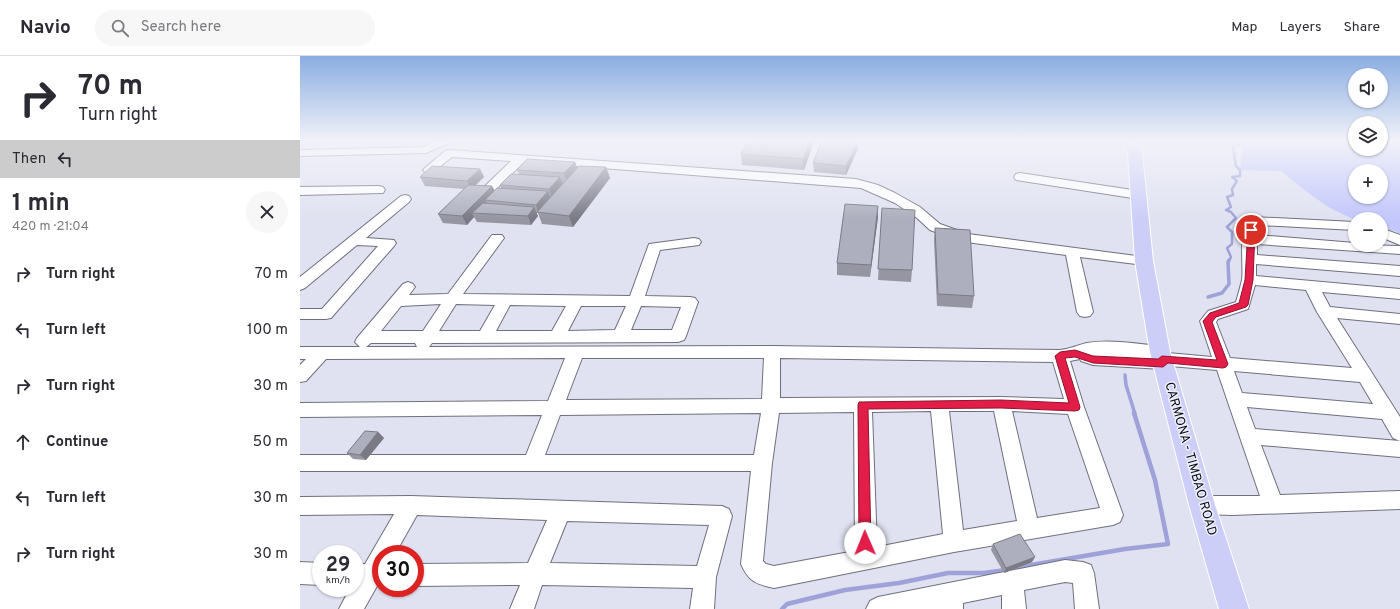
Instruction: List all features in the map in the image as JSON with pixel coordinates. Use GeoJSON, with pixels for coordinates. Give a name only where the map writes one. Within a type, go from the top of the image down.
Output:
{"type":"FeatureCollection","features":[{"type":"Feature","properties":{"kind":"main road","name":"CARMONA - TIMBAO ROAD"},"geometry":{"type":"LineString","coordinates":[[1136,167],[1144,262],[1162,358],[1202,505],[1234,609]]}},
{"type":"Feature","properties":{"kind":"street"},"geometry":{"type":"LineString","coordinates":[[429,170],[433,167]]}},
{"type":"Feature","properties":{"kind":"street"},"geometry":{"type":"LineString","coordinates":[[488,190],[511,167]]}},
{"type":"Feature","properties":{"kind":"street"},"geometry":{"type":"LineString","coordinates":[[634,167],[870,185],[923,216],[931,224],[943,231],[966,238],[1072,251],[1144,262]]}},
{"type":"Feature","properties":{"kind":"street"},"geometry":{"type":"LineString","coordinates":[[1020,177],[1139,195]]}},
{"type":"Feature","properties":{"kind":"street"},"geometry":{"type":"LineString","coordinates":[[300,191],[379,190]]}},
{"type":"Feature","properties":{"kind":"street"},"geometry":{"type":"LineString","coordinates":[[300,285],[405,199]]}},
{"type":"Feature","properties":{"kind":"street"},"geometry":{"type":"LineString","coordinates":[[1273,505],[1208,321],[1213,315],[1243,305],[1249,280],[1250,240],[1253,221],[1348,226]]}},
{"type":"Feature","properties":{"kind":"street"},"geometry":{"type":"LineString","coordinates":[[1388,235],[1400,241]]}},
{"type":"Feature","properties":{"kind":"street"},"geometry":{"type":"LineString","coordinates":[[417,352],[452,299],[496,238]]}},
{"type":"Feature","properties":{"kind":"street"},"geometry":{"type":"LineString","coordinates":[[1250,240],[1400,250]]}},
{"type":"Feature","properties":{"kind":"street"},"geometry":{"type":"LineString","coordinates":[[300,314],[326,314],[389,243],[355,241]]}},
{"type":"Feature","properties":{"kind":"street"},"geometry":{"type":"LineString","coordinates":[[621,335],[636,301],[654,247],[694,242]]}},
{"type":"Feature","properties":{"kind":"street"},"geometry":{"type":"LineString","coordinates":[[1072,251],[1085,312]]}},
{"type":"Feature","properties":{"kind":"street"},"geometry":{"type":"LineString","coordinates":[[1250,259],[1400,271]]}},
{"type":"Feature","properties":{"kind":"street"},"geometry":{"type":"LineString","coordinates":[[1249,280],[1400,294]]}},
{"type":"Feature","properties":{"kind":"street"},"geometry":{"type":"LineString","coordinates":[[355,352],[408,287]]}},
{"type":"Feature","properties":{"kind":"street"},"geometry":{"type":"LineString","coordinates":[[1312,287],[1325,312],[1400,433]]}},
{"type":"Feature","properties":{"kind":"street"},"geometry":{"type":"LineString","coordinates":[[485,336],[506,299]]}},
{"type":"Feature","properties":{"kind":"street"},"geometry":{"type":"LineString","coordinates":[[368,336],[678,336],[690,302],[506,299],[397,301]]}},
{"type":"Feature","properties":{"kind":"street"},"geometry":{"type":"LineString","coordinates":[[558,335],[576,300]]}},
{"type":"Feature","properties":{"kind":"street"},"geometry":{"type":"LineString","coordinates":[[1325,312],[1400,319]]}},
{"type":"Feature","properties":{"kind":"street"},"geometry":{"type":"LineString","coordinates":[[300,354],[355,352],[772,352],[1068,355],[1093,359],[1162,358],[1365,376]]}},
{"type":"Feature","properties":{"kind":"street"},"geometry":{"type":"LineString","coordinates":[[772,352],[771,406],[762,463],[752,564],[760,574],[774,577],[866,558],[1114,514],[1075,407],[1068,355]]}},
{"type":"Feature","properties":{"kind":"street"},"geometry":{"type":"LineString","coordinates":[[300,376],[322,353]]}},
{"type":"Feature","properties":{"kind":"street"},"geometry":{"type":"LineString","coordinates":[[532,463],[576,353]]}},
{"type":"Feature","properties":{"kind":"street"},"geometry":{"type":"LineString","coordinates":[[1235,399],[1387,412]]}},
{"type":"Feature","properties":{"kind":"street"},"geometry":{"type":"LineString","coordinates":[[300,410],[939,404],[1001,404],[1075,407]]}},
{"type":"Feature","properties":{"kind":"street"},"geometry":{"type":"LineString","coordinates":[[939,404],[954,542]]}},
{"type":"Feature","properties":{"kind":"street"},"geometry":{"type":"LineString","coordinates":[[1001,404],[1029,529]]}},
{"type":"Feature","properties":{"kind":"street"},"geometry":{"type":"LineString","coordinates":[[863,405],[866,558]]}},
{"type":"Feature","properties":{"kind":"street"},"geometry":{"type":"LineString","coordinates":[[1248,436],[1400,449]]}},
{"type":"Feature","properties":{"kind":"street"},"geometry":{"type":"LineString","coordinates":[[300,463],[762,463]]}},
{"type":"Feature","properties":{"kind":"street"},"geometry":{"type":"LineString","coordinates":[[1202,505],[1273,505],[1400,500]]}},
{"type":"Feature","properties":{"kind":"street"},"geometry":{"type":"LineString","coordinates":[[388,545],[412,505]]}},
{"type":"Feature","properties":{"kind":"street"},"geometry":{"type":"LineString","coordinates":[[300,506],[412,505],[722,516],[705,577],[702,609]]}},
{"type":"Feature","properties":{"kind":"street"},"geometry":{"type":"LineString","coordinates":[[522,609],[561,511]]}},
{"type":"Feature","properties":{"kind":"street"},"geometry":{"type":"LineString","coordinates":[[351,609],[372,571]]}},
{"type":"Feature","properties":{"kind":"street"},"geometry":{"type":"LineString","coordinates":[[882,609],[951,602],[1012,582],[1065,571],[1083,573],[1087,609]]}},
{"type":"Feature","properties":{"kind":"street"},"geometry":{"type":"LineString","coordinates":[[300,573],[312,574]]}},
{"type":"Feature","properties":{"kind":"street"},"geometry":{"type":"LineString","coordinates":[[424,575],[535,574],[705,577]]}},
{"type":"Feature","properties":{"kind":"street"},"geometry":{"type":"LineString","coordinates":[[1012,582],[1014,609]]}},
{"type":"Feature","properties":{"kind":"shaded area"},"geometry":{"type":"Polygon","coordinates":[[[1240,167],[1348,167],[1348,204],[1388,204],[1388,167],[1400,167],[1400,234],[1388,230],[1388,212],[1348,212],[1348,217],[1330,208],[1281,171],[1240,170],[1240,167]]]}},
{"type":"Feature","properties":{"kind":"building"},"geometry":{"type":"Polygon","coordinates":[[[431,167],[480,169],[467,181],[420,177],[431,167]]]}},
{"type":"Feature","properties":{"kind":"building"},"geometry":{"type":"Polygon","coordinates":[[[520,167],[570,167],[564,173],[517,170],[520,167]]]}},
{"type":"Feature","properties":{"kind":"building"},"geometry":{"type":"Polygon","coordinates":[[[578,167],[606,167],[569,216],[537,212],[578,167]]]}},
{"type":"Feature","properties":{"kind":"building"},"geometry":{"type":"Polygon","coordinates":[[[511,174],[560,177],[549,189],[500,185],[511,174]]]}},
{"type":"Feature","properties":{"kind":"building"},"geometry":{"type":"Polygon","coordinates":[[[468,185],[492,186],[462,216],[438,214],[468,185]]]}},
{"type":"Feature","properties":{"kind":"building"},"geometry":{"type":"Polygon","coordinates":[[[497,188],[548,191],[536,205],[485,200],[497,188]]]}},
{"type":"Feature","properties":{"kind":"building"},"geometry":{"type":"Polygon","coordinates":[[[483,203],[534,207],[528,216],[472,213],[483,203]]]}},
{"type":"Feature","properties":{"kind":"building"},"geometry":{"type":"Polygon","coordinates":[[[845,204],[878,206],[871,265],[837,263],[845,204]]]}},
{"type":"Feature","properties":{"kind":"building"},"geometry":{"type":"Polygon","coordinates":[[[882,208],[915,210],[912,270],[878,269],[882,208]]]}},
{"type":"Feature","properties":{"kind":"building"},"geometry":{"type":"Polygon","coordinates":[[[935,228],[970,230],[974,296],[938,294],[935,228]]]}},
{"type":"Feature","properties":{"kind":"building"},"geometry":{"type":"Polygon","coordinates":[[[365,431],[378,432],[360,455],[347,453],[365,431]]]}},
{"type":"Feature","properties":{"kind":"building"},"geometry":{"type":"Polygon","coordinates":[[[1020,534],[1035,557],[1006,568],[993,544],[1020,534]]]}},
{"type":"Feature","properties":{"kind":"waterway"},"geometry":{"type":"LineString","coordinates":[[1229,261],[1231,257],[1227,248],[1232,244],[1232,232],[1227,227],[1236,218],[1231,212],[1226,210],[1231,207],[1227,197],[1233,195],[1232,189],[1237,181],[1232,177],[1240,176],[1240,170],[1237,167]]}},
{"type":"Feature","properties":{"kind":"waterway"},"geometry":{"type":"LineString","coordinates":[[1208,297],[1222,293],[1229,284],[1229,260]]}},
{"type":"Feature","properties":{"kind":"waterway"},"geometry":{"type":"LineString","coordinates":[[1125,375],[1126,385],[1135,414]]}},
{"type":"Feature","properties":{"kind":"waterway"},"geometry":{"type":"LineString","coordinates":[[1014,568],[1125,549],[1168,544],[1155,480],[1134,413]]}},
{"type":"Feature","properties":{"kind":"waterway"},"geometry":{"type":"LineString","coordinates":[[782,609],[787,604],[845,590],[899,583],[948,573],[984,573],[1006,570]]}},
{"type":"Feature","properties":{"kind":"route"},"geometry":{"type":"LineString","coordinates":[[865,543],[863,405],[1001,404],[1075,407],[1060,356],[1075,354],[1093,359],[1163,363],[1162,359],[1223,364],[1208,321],[1213,315],[1243,305],[1249,280],[1251,230]]}}]}
